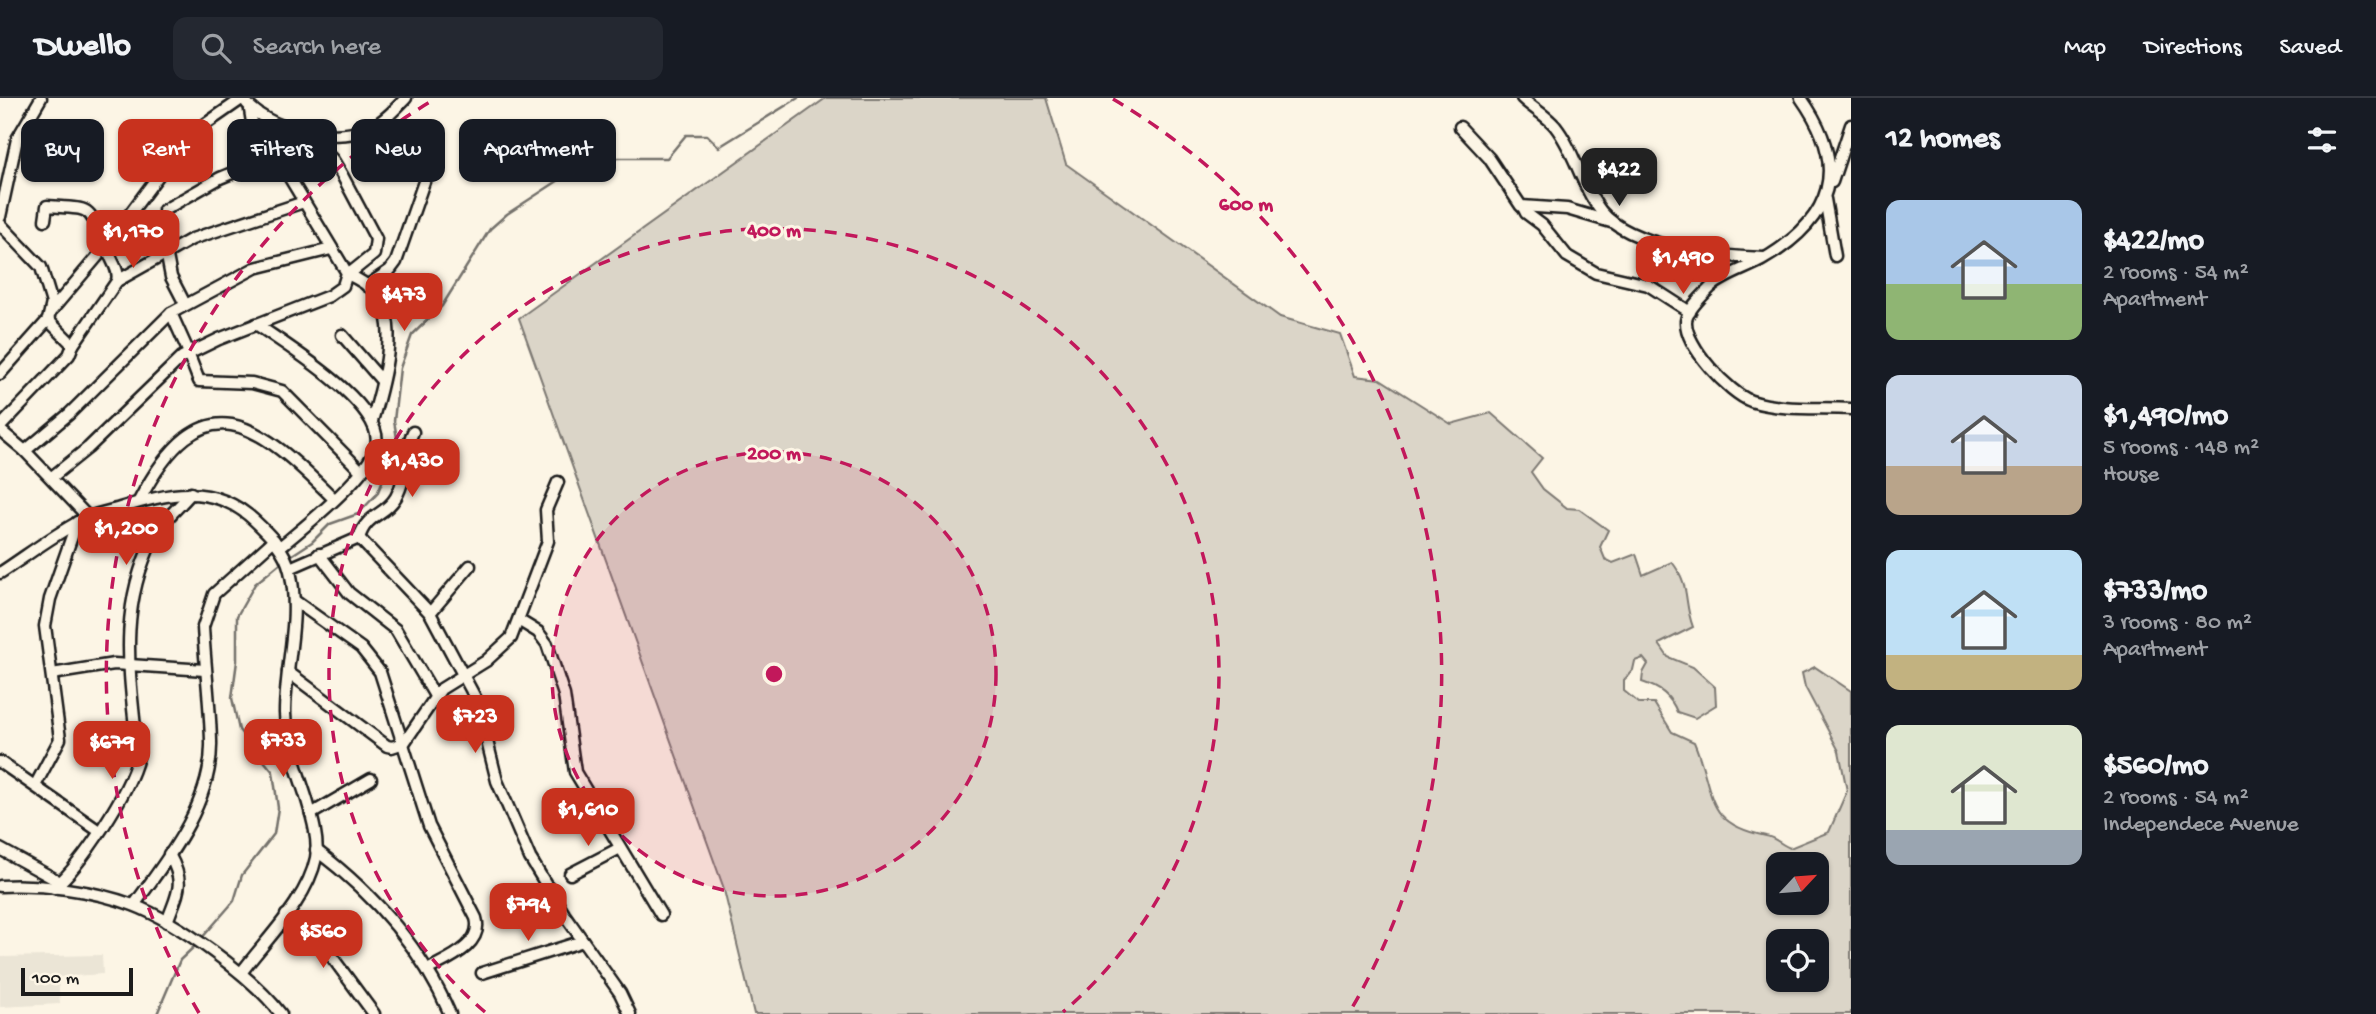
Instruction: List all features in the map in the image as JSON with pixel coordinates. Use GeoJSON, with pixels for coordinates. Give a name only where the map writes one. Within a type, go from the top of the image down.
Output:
{"type":"FeatureCollection","features":[{"type":"Feature","properties":{"kind":"street"},"geometry":{"type":"LineString","coordinates":[[0,217],[17,139],[41,98]]}},
{"type":"Feature","properties":{"kind":"street"},"geometry":{"type":"LineString","coordinates":[[1,368],[50,315],[187,137],[243,98],[251,119]]}},
{"type":"Feature","properties":{"kind":"street"},"geometry":{"type":"LineString","coordinates":[[382,119],[406,98]]}},
{"type":"Feature","properties":{"kind":"street"},"geometry":{"type":"LineString","coordinates":[[1522,98],[1557,129],[1587,191],[1612,222]]}},
{"type":"Feature","properties":{"kind":"street"},"geometry":{"type":"LineString","coordinates":[[1801,98],[1816,122],[1826,150],[1826,197],[1835,256]]}},
{"type":"Feature","properties":{"kind":"street"},"geometry":{"type":"LineString","coordinates":[[250,110],[268,119]]}},
{"type":"Feature","properties":{"kind":"street"},"geometry":{"type":"LineString","coordinates":[[1851,125],[1826,197],[1800,233],[1765,258],[1713,285],[1690,312],[1686,325],[1696,347],[1725,385],[1741,397],[1765,405],[1851,409]]}},
{"type":"Feature","properties":{"kind":"street"},"geometry":{"type":"LineString","coordinates":[[1460,127],[1489,158],[1526,213],[1542,225],[1567,256],[1596,273],[1648,285],[1690,312]]}},
{"type":"Feature","properties":{"kind":"street"},"geometry":{"type":"LineString","coordinates":[[52,477],[88,448],[189,353],[339,290],[348,274],[374,254],[376,239],[337,167]]}},
{"type":"Feature","properties":{"kind":"street"},"geometry":{"type":"LineString","coordinates":[[164,211],[227,175]]}},
{"type":"Feature","properties":{"kind":"street"},"geometry":{"type":"LineString","coordinates":[[292,182],[348,274],[377,294],[382,306],[389,339],[372,421]]}},
{"type":"Feature","properties":{"kind":"street"},"geometry":{"type":"LineString","coordinates":[[368,286],[390,270],[396,261],[424,182]]}},
{"type":"Feature","properties":{"kind":"street"},"geometry":{"type":"LineString","coordinates":[[88,517],[52,477],[0,428],[62,366],[73,345],[117,281],[166,251],[222,228],[304,202]]}},
{"type":"Feature","properties":{"kind":"street"},"geometry":{"type":"LineString","coordinates":[[45,220],[47,206],[85,208],[90,211],[107,244],[118,273],[117,281]]}},
{"type":"Feature","properties":{"kind":"street"},"geometry":{"type":"LineString","coordinates":[[1523,206],[1559,208],[1612,222],[1629,231],[1681,248],[1714,255],[1765,258]]}},
{"type":"Feature","properties":{"kind":"street"},"geometry":{"type":"LineString","coordinates":[[0,224],[41,267],[49,290],[50,315],[73,345]]}},
{"type":"Feature","properties":{"kind":"street"},"geometry":{"type":"LineString","coordinates":[[25,451],[69,414],[171,313],[255,268],[331,249]]}},
{"type":"Feature","properties":{"kind":"street"},"geometry":{"type":"LineString","coordinates":[[166,251],[171,277],[185,304]]}},
{"type":"Feature","properties":{"kind":"street"},"geometry":{"type":"LineString","coordinates":[[171,313],[199,381],[252,383],[282,391],[361,471]]}},
{"type":"Feature","properties":{"kind":"street"},"geometry":{"type":"LineString","coordinates":[[134,905],[169,854],[195,809],[209,766],[212,743],[203,627],[214,594],[279,547],[334,499],[361,471],[375,450],[377,438],[372,421],[365,410],[308,360],[256,324]]}},
{"type":"Feature","properties":{"kind":"street"},"geometry":{"type":"LineString","coordinates":[[342,335],[382,381]]}},
{"type":"Feature","properties":{"kind":"street"},"geometry":{"type":"LineString","coordinates":[[139,501],[157,466],[179,443],[196,430],[220,424],[255,432],[275,443],[334,499]]}},
{"type":"Feature","properties":{"kind":"street"},"geometry":{"type":"LineString","coordinates":[[290,569],[359,538],[369,519],[391,505],[406,471],[413,432]]}},
{"type":"Feature","properties":{"kind":"street"},"geometry":{"type":"LineString","coordinates":[[288,672],[387,746],[404,743],[446,684],[493,656],[511,638],[520,621],[548,541],[546,510],[558,482]]}},
{"type":"Feature","properties":{"kind":"street"},"geometry":{"type":"LineString","coordinates":[[57,885],[99,831],[125,790],[138,757],[127,665],[131,611],[153,537],[191,493]]}},
{"type":"Feature","properties":{"kind":"street"},"geometry":{"type":"LineString","coordinates":[[0,573],[88,517],[139,501],[191,493],[227,500],[248,514],[279,547],[290,569],[295,601],[288,672],[287,735],[311,814],[316,850],[305,884],[286,915],[242,973]]}},
{"type":"Feature","properties":{"kind":"street"},"geometry":{"type":"LineString","coordinates":[[36,785],[60,739],[45,639],[46,615],[77,522]]}},
{"type":"Feature","properties":{"kind":"street"},"geometry":{"type":"LineString","coordinates":[[359,538],[430,613],[464,674],[480,710],[496,781],[517,832],[537,871],[620,993],[630,1014]]}},
{"type":"Feature","properties":{"kind":"street"},"geometry":{"type":"LineString","coordinates":[[319,554],[330,572],[349,593],[400,635],[435,696]]}},
{"type":"Feature","properties":{"kind":"street"},"geometry":{"type":"LineString","coordinates":[[430,613],[470,566]]}},
{"type":"Feature","properties":{"kind":"street"},"geometry":{"type":"LineString","coordinates":[[295,601],[344,634],[373,662],[386,685],[429,826],[478,924],[466,947],[429,969]]}},
{"type":"Feature","properties":{"kind":"street"},"geometry":{"type":"LineString","coordinates":[[520,621],[538,632],[547,643],[564,695],[575,772],[661,915]]}},
{"type":"Feature","properties":{"kind":"street"},"geometry":{"type":"LineString","coordinates":[[52,674],[127,665],[205,670]]}},
{"type":"Feature","properties":{"kind":"street"},"geometry":{"type":"LineString","coordinates":[[0,762],[99,831]]}},
{"type":"Feature","properties":{"kind":"street"},"geometry":{"type":"LineString","coordinates":[[311,814],[371,779]]}},
{"type":"Feature","properties":{"kind":"street"},"geometry":{"type":"LineString","coordinates":[[570,874],[620,848]]}},
{"type":"Feature","properties":{"kind":"street"},"geometry":{"type":"LineString","coordinates":[[0,849],[57,885]]}},
{"type":"Feature","properties":{"kind":"street"},"geometry":{"type":"LineString","coordinates":[[316,850],[378,905],[429,969],[450,1014]]}},
{"type":"Feature","properties":{"kind":"street"},"geometry":{"type":"LineString","coordinates":[[167,922],[180,884],[180,875],[169,854]]}},
{"type":"Feature","properties":{"kind":"street"},"geometry":{"type":"LineString","coordinates":[[0,886],[57,885],[134,905],[167,922],[242,973],[281,1014]]}},
{"type":"Feature","properties":{"kind":"street"},"geometry":{"type":"LineString","coordinates":[[286,915],[332,957],[374,1014]]}},
{"type":"Feature","properties":{"kind":"street"},"geometry":{"type":"LineString","coordinates":[[482,973],[583,941]]}},
{"type":"Feature","properties":{"kind":"shaded area"},"geometry":{"type":"Polygon","coordinates":[[[826,98],[1046,98],[1066,164],[1280,317],[1340,334],[1355,376],[1380,379],[1451,424],[1491,413],[1542,458],[1531,472],[1543,489],[1567,508],[1579,509],[1608,530],[1600,547],[1605,559],[1613,563],[1636,554],[1643,575],[1672,562],[1678,571],[1693,627],[1659,644],[1668,657],[1693,667],[1715,687],[1716,705],[1695,718],[1677,712],[1664,693],[1642,682],[1648,664],[1643,658],[1635,661],[1633,670],[1624,680],[1624,691],[1639,703],[1654,703],[1672,732],[1694,742],[1714,804],[1731,823],[1772,838],[1790,848],[1829,832],[1847,791],[1839,751],[1805,687],[1802,673],[1815,667],[1851,691],[1851,1014],[754,1014],[723,886],[519,318],[826,98]]]}},
{"type":"Feature","properties":{"kind":"shaded area"},"geometry":{"type":"Polygon","coordinates":[[[102,955],[103,974],[58,977],[60,1004],[0,1007],[0,957],[102,955]]]}},
{"type":"Feature","properties":{"kind":"waterway"},"geometry":{"type":"LineString","coordinates":[[289,557],[312,542],[330,524],[358,514],[377,494],[398,444],[394,421],[400,368],[412,335],[442,306],[490,229],[507,214],[593,158],[667,158],[686,135],[707,135],[719,147],[798,98]]}},
{"type":"Feature","properties":{"kind":"waterway"},"geometry":{"type":"LineString","coordinates":[[201,939],[234,901],[242,875],[274,834],[278,808],[273,772],[239,730],[232,698],[237,661],[237,616],[255,584],[283,561]]}},
{"type":"Feature","properties":{"kind":"waterway"},"geometry":{"type":"LineString","coordinates":[[157,1014],[180,960],[197,944]]}}]}
